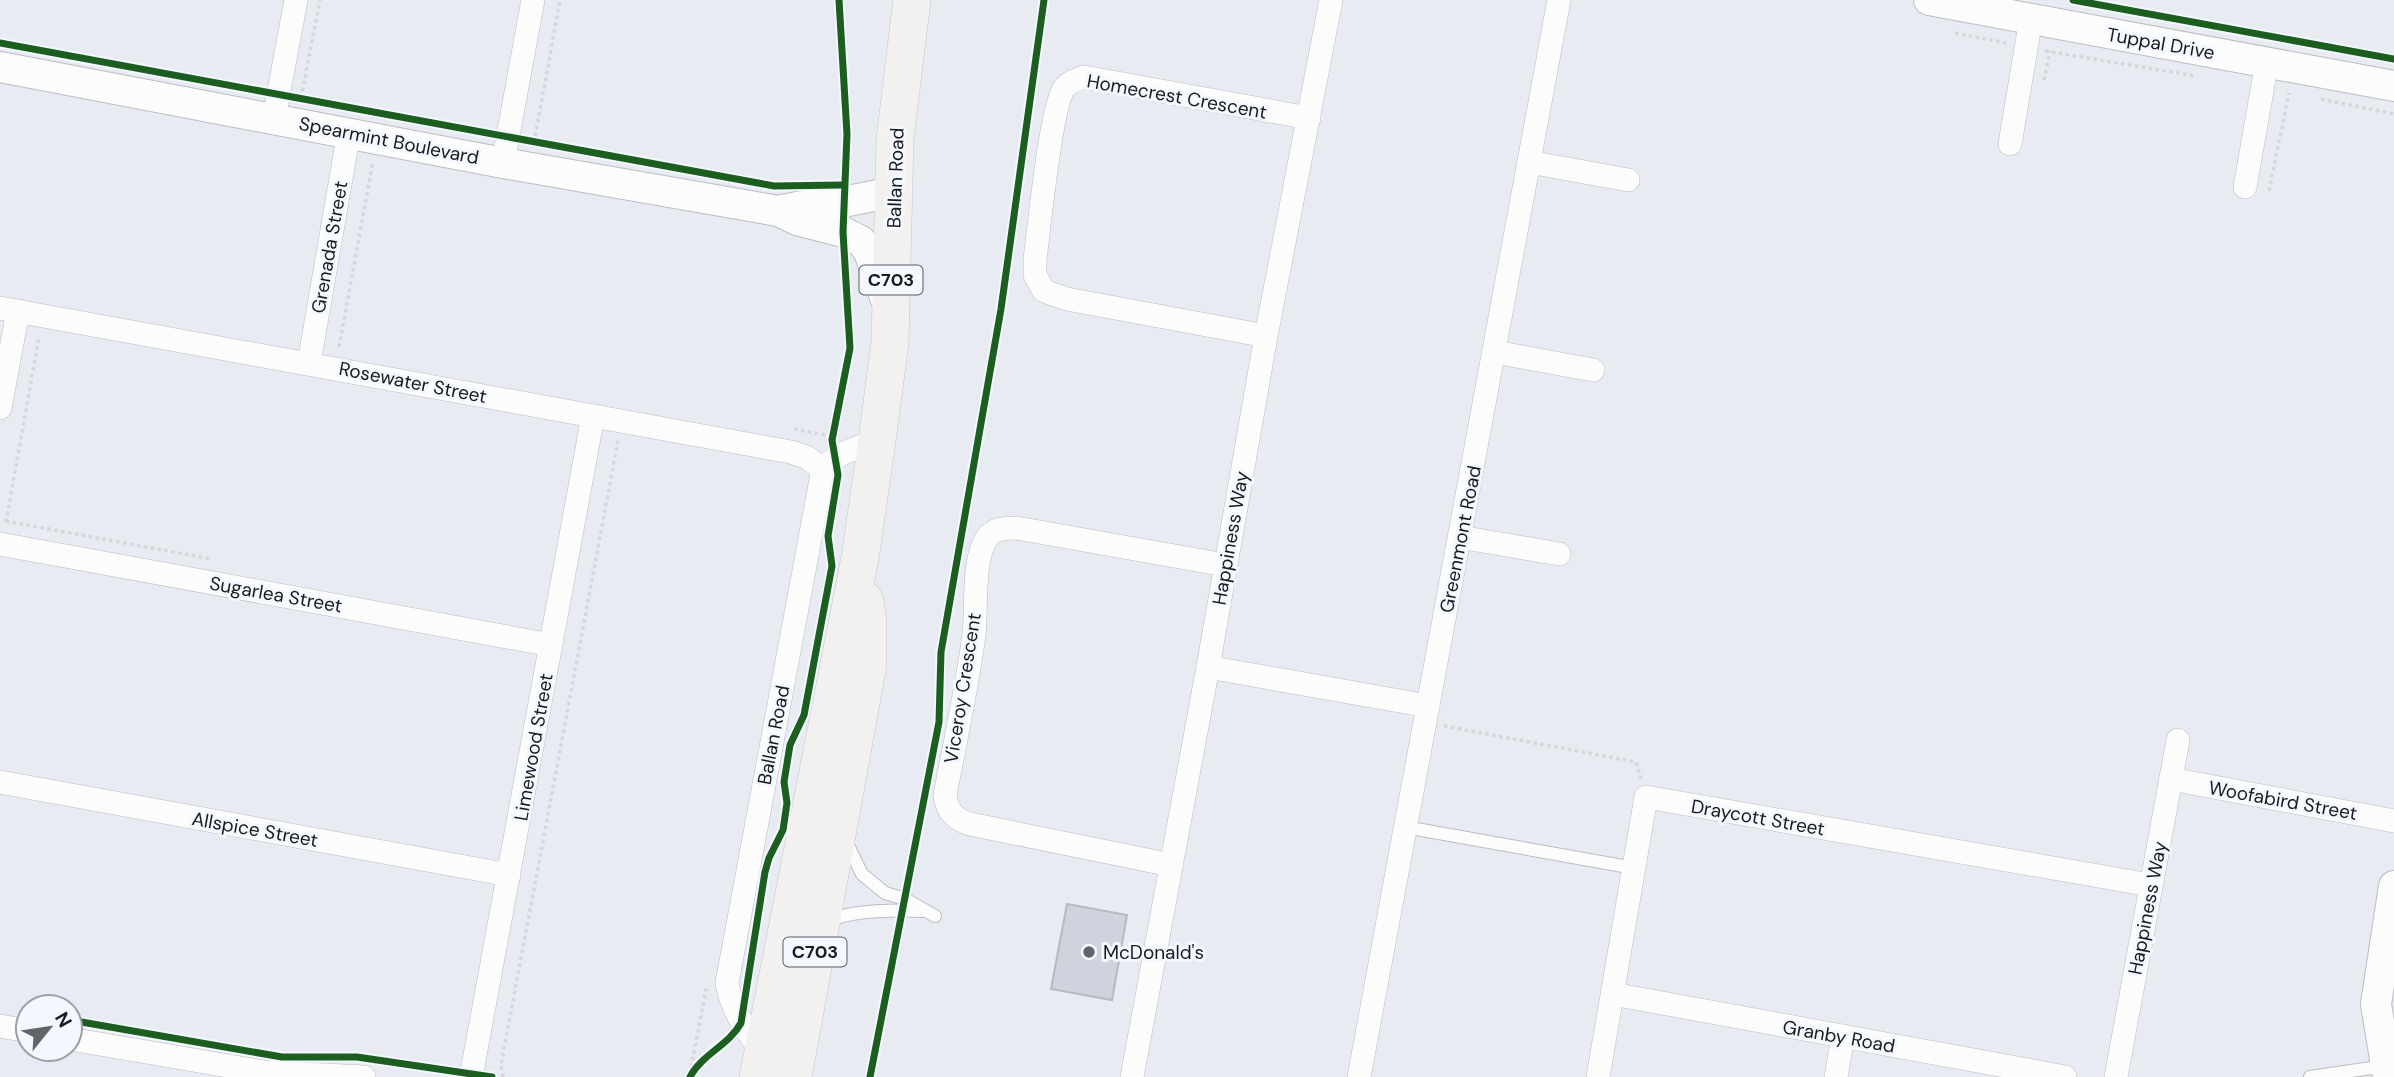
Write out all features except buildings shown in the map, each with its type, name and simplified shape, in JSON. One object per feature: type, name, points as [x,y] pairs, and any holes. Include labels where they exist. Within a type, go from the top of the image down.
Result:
[{"type":"main road","name":"Ballan Road","points":[[761,1066],[860,558],[877,441],[890,342],[895,139],[912,0]]},
{"type":"main road","name":"Ballan Road","points":[[793,1077],[868,664],[868,622],[860,558]]},
{"type":"street","points":[[274,118],[296,0]]},
{"type":"street","points":[[503,163],[533,0]]},
{"type":"street","name":"Happiness Way","points":[[1132,1077],[1266,336],[1331,0]]},
{"type":"street","name":"Greenmont Road","points":[[1359,1077],[1559,0]]},
{"type":"street","name":"Tuppal Drive","points":[[1929,0],[2029,33],[2265,75],[2394,86]]},
{"type":"street","points":[[2010,144],[2029,33]]},
{"type":"street","name":"Spearmint Boulevard","points":[[0,67],[503,163],[778,211],[797,220],[843,232],[861,241],[880,276],[890,317]]},
{"type":"street","points":[[2245,187],[2265,75]]},
{"type":"street","name":"Homecrest Crescent","points":[[1266,336],[1067,299],[1044,291],[1035,275],[1035,259],[1054,118],[1064,88],[1072,81],[1084,78],[1309,118]]},
{"type":"street","name":"Grenada Street","points":[[309,363],[349,132]]},
{"type":"street","points":[[1529,162],[1628,180]]},
{"type":"street","name":"Spearmint Boulevard","points":[[778,211],[893,192]]},
{"type":"street","points":[[0,408],[9,309]]},
{"type":"street","name":"Rosewater Street","points":[[9,309],[791,452],[829,463]]},
{"type":"street","points":[[1494,352],[1593,370]]},
{"type":"street","name":"Limewood Street","points":[[471,1077],[593,416]]},
{"type":"street","points":[[829,463],[877,441]]},
{"type":"street","name":"Ballan Road","points":[[761,1066],[729,997],[727,983],[829,463]]},
{"type":"street","name":"Viceroy Crescent","points":[[1171,864],[970,824],[953,815],[945,795],[974,633],[975,587],[986,539],[994,531],[1004,528],[1017,527],[1225,565]]},
{"type":"street","points":[[1460,537],[1559,554]]},
{"type":"street","name":"Sugarlea Street","points":[[1,544],[551,645]]},
{"type":"street","points":[[1208,667],[1426,714]]},
{"type":"street","name":"Happiness Way","points":[[2116,1077],[2178,740]]},
{"type":"street","name":"Woofabird Street","points":[[2172,779],[2394,821]]},
{"type":"street","name":"Allspice Street","points":[[0,782],[509,875]]},
{"type":"street","points":[[1598,1077],[1646,797]]},
{"type":"street","name":"Draycott Street","points":[[1646,797],[2150,886]]},
{"type":"street","points":[[2387,1071],[2376,1004],[2394,886]]},
{"type":"street","name":"Granby Road","points":[[1613,994],[2065,1077]]},
{"type":"street","points":[[1836,1077],[1843,1037]]},
{"type":"street","points":[[84,1041],[264,1073],[364,1077]]},
{"type":"lane","points":[[820,927],[835,918],[862,913],[930,913],[905,899],[885,893],[862,874],[838,826]]},
{"type":"lane","points":[[1405,827],[1634,868]]},
{"type":"lane","points":[[2310,1077],[2387,1071]]},
{"type":"path","points":[[302,98],[320,0]]},
{"type":"path","points":[[534,143],[560,0]]},
{"type":"path","points":[[1955,33],[2029,33],[2207,78]]},
{"type":"path","points":[[2265,75],[2289,93],[2269,191]]},
{"type":"path","points":[[2315,98],[2394,114]]},
{"type":"path","points":[[339,347],[373,159]]},
{"type":"path","points":[[1,544],[40,335]]},
{"type":"path","points":[[829,463],[835,424]]},
{"type":"path","points":[[503,1077],[501,1065],[618,441]]},
{"type":"path","points":[[1426,714],[1636,762],[1646,797]]},
{"type":"path","points":[[690,1077],[706,1059]]},
{"type":"cycle path","points":[[690,1077],[701,1062],[730,1038],[741,1023],[765,872],[783,830],[787,803],[784,782],[790,745],[804,715],[832,566],[828,536],[838,475],[832,440],[850,348],[843,232],[847,134],[839,0]]},
{"type":"cycle path","points":[[870,1077],[939,722],[941,652],[1001,309],[1044,0]]},
{"type":"cycle path","points":[[2073,0],[2394,59]]},
{"type":"cycle path","points":[[0,43],[774,186],[843,185]]},
{"type":"cycle path","points":[[84,1022],[282,1057],[357,1057],[492,1077]]},
{"type":"place","name":"McDonald's","points":[[1089,952]]}]
